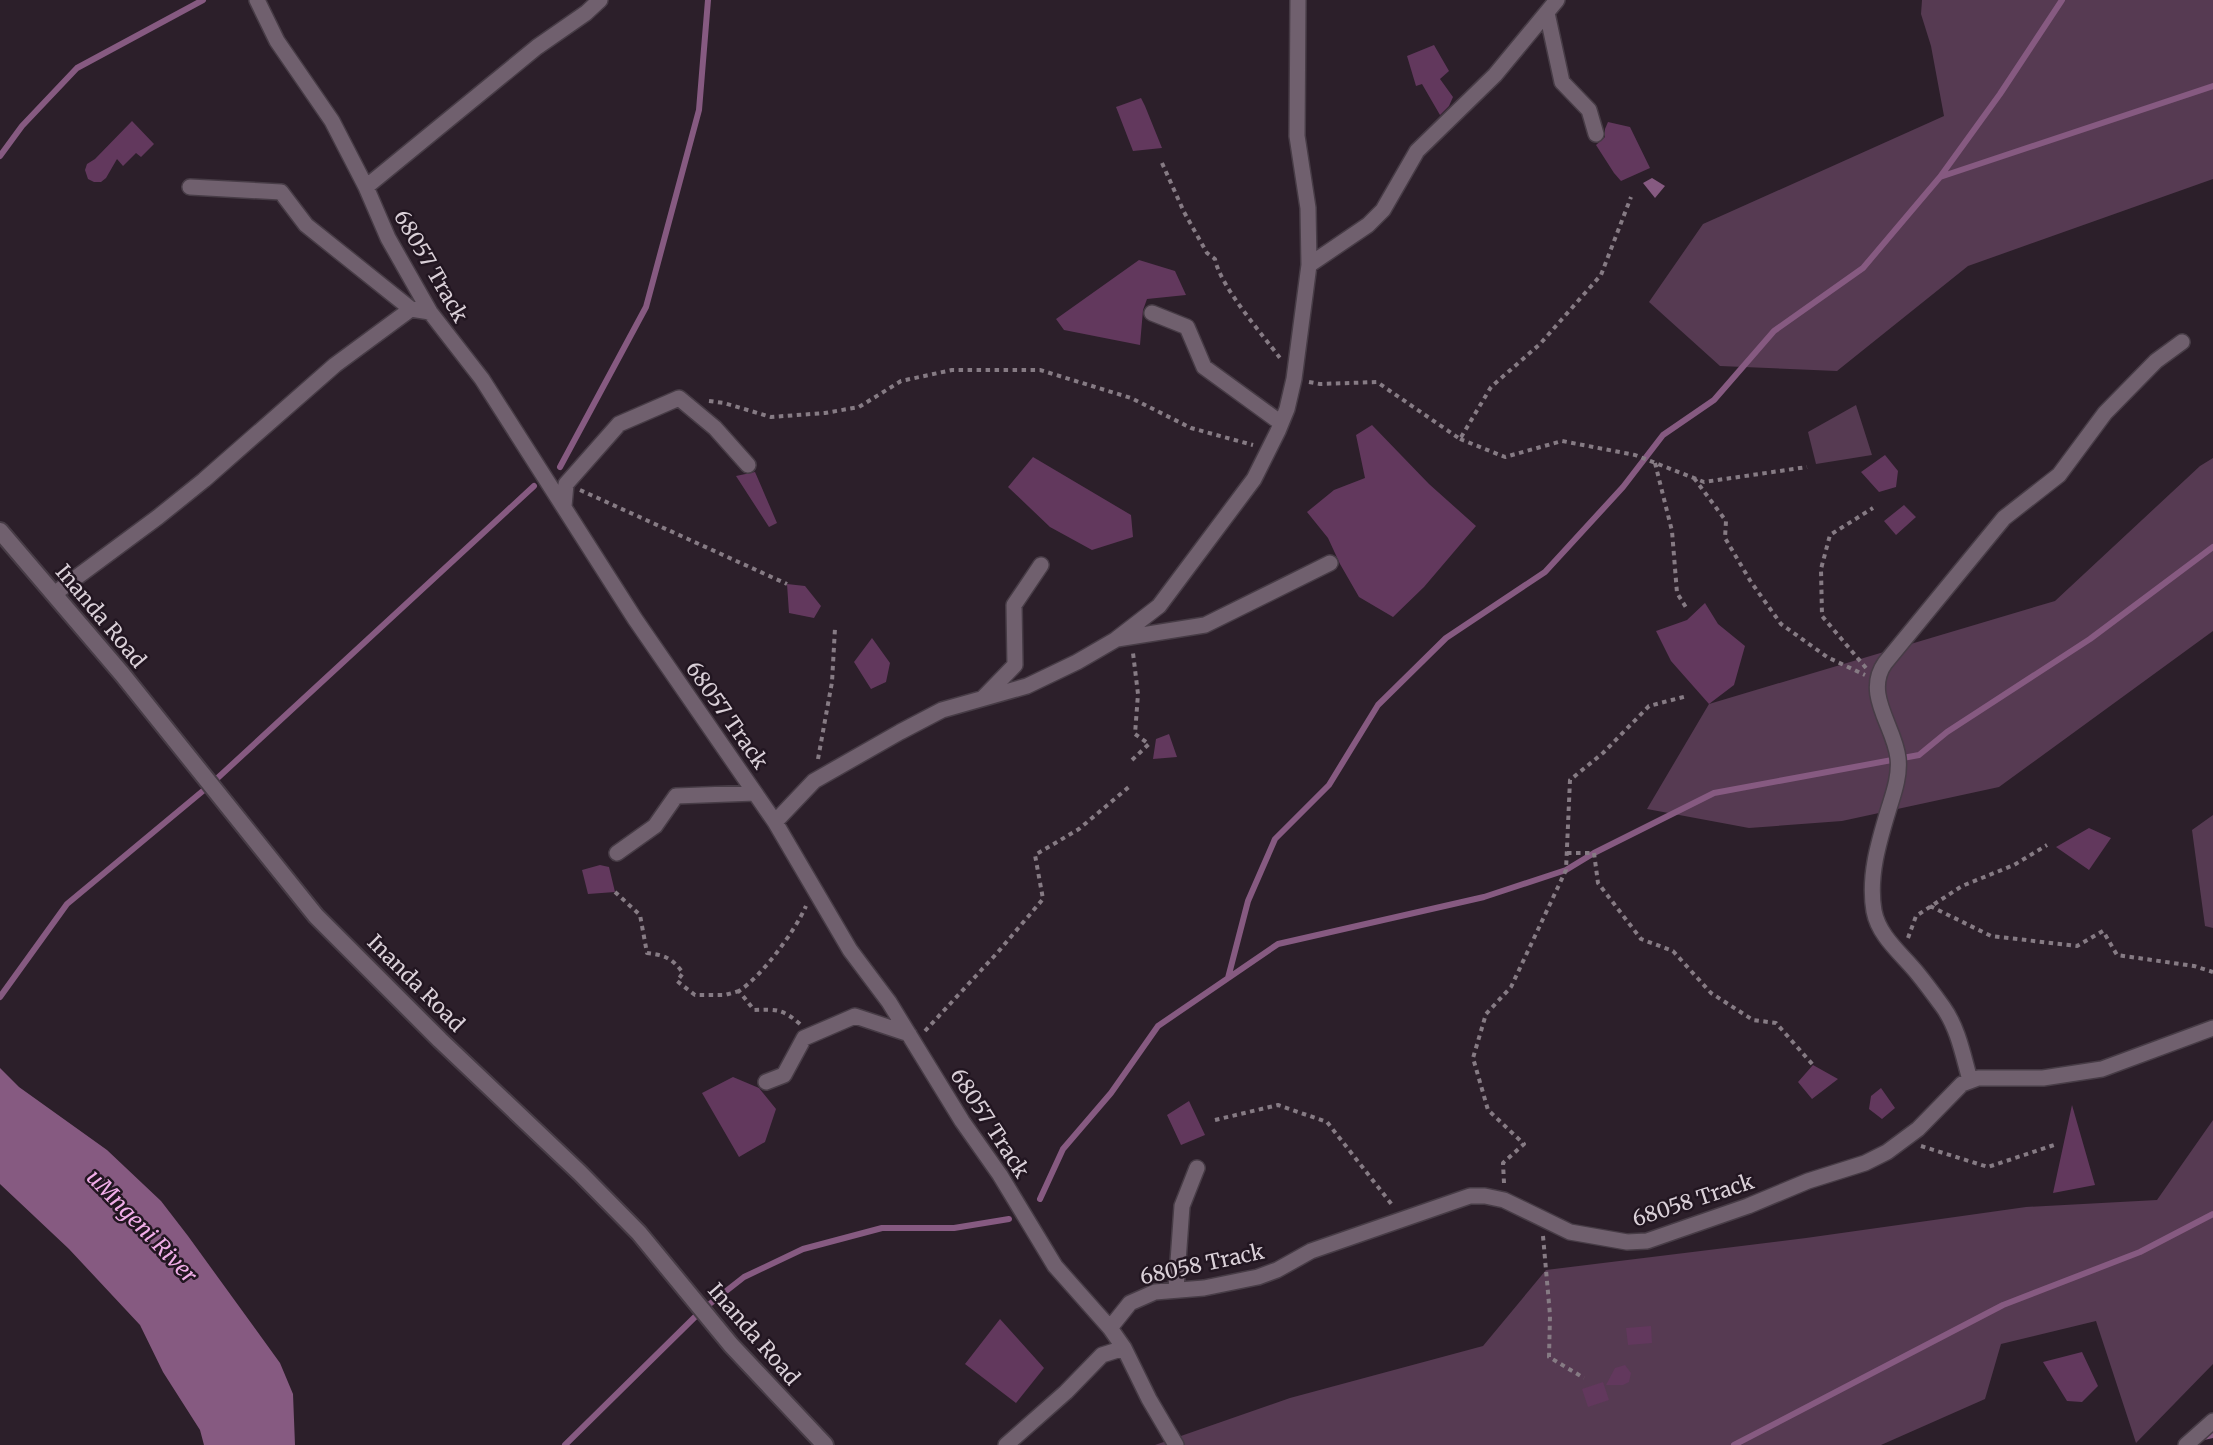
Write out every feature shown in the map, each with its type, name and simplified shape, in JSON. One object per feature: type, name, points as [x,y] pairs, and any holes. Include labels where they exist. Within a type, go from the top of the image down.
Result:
[{"type":"street","name":"68057 Track","points":[[257,0],[277,41],[332,121],[366,187],[388,238],[430,312],[482,379],[635,619],[775,822],[850,950],[889,1002],[962,1121],[1000,1175],[1055,1266],[1125,1348],[1149,1399],[1176,1445]]},
{"type":"street","points":[[366,187],[537,47],[586,13],[600,0]]},
{"type":"street","points":[[775,822],[814,781],[837,766],[942,710],[1028,686],[1077,662],[1114,640],[1159,606],[1254,479],[1281,423],[1294,379],[1309,265],[1308,207],[1296,136],[1298,0]]},
{"type":"street","points":[[1309,265],[1368,225],[1383,210],[1417,151],[1495,75],[1557,0]]},
{"type":"street","points":[[1547,13],[1563,82],[1589,110],[1596,134]]},
{"type":"street","points":[[190,188],[281,192],[306,225],[411,309],[430,312]]},
{"type":"street","points":[[54,594],[204,480],[335,365],[411,309]]},
{"type":"street","points":[[1152,313],[1186,327],[1204,367],[1281,423]]},
{"type":"street","points":[[2182,342],[2156,361],[2105,413],[2059,475],[2004,518],[1885,663],[1876,681],[1881,705],[1896,746],[1899,770],[1876,850],[1872,897],[1875,915],[1881,930],[1944,1009],[1955,1028],[1970,1080],[1993,1077],[2043,1078],[2102,1069],[2213,1028]]},
{"type":"street","points":[[564,506],[566,484],[619,424],[679,398],[715,429],[748,465]]},
{"type":"street","name":"Inanda Road","points":[[0,531],[122,674],[316,916],[639,1233],[731,1345],[825,1445]]},
{"type":"street","points":[[1114,640],[1205,625],[1330,563]]},
{"type":"street","points":[[983,698],[1015,664],[1014,604],[1041,564]]},
{"type":"street","points":[[617,853],[655,826],[676,796],[755,793]]},
{"type":"street","points":[[766,1082],[784,1075],[804,1038],[855,1016],[912,1038]]},
{"type":"street","name":"68058 Track","points":[[1110,1329],[1130,1303],[1155,1292],[1212,1287],[1258,1277],[1277,1270],[1311,1251],[1470,1196],[1504,1200],[1570,1232],[1627,1242],[1647,1241],[1748,1206],[1808,1181],[1865,1163],[1887,1152],[1903,1140],[1942,1106],[1962,1084],[1970,1080]]},
{"type":"street","points":[[1176,1289],[1182,1206],[1197,1168]]},
{"type":"street","points":[[1005,1445],[1066,1392],[1102,1354],[1125,1348]]},
{"type":"street","points":[[2186,1445],[2213,1421]]},
{"type":"path","points":[[1162,163],[1184,212],[1207,253],[1215,259],[1217,268],[1244,311],[1294,379],[1320,384],[1377,382],[1460,439],[1505,457],[1562,441],[1635,455],[1704,482],[1807,467]]},
{"type":"path","points":[[1460,439],[1491,387],[1540,344],[1601,275],[1630,197]]},
{"type":"path","points":[[679,398],[724,403],[771,417],[825,413],[859,406],[902,381],[952,370],[1040,370],[1131,398],[1191,428],[1269,450]]},
{"type":"path","points":[[1655,462],[1672,531],[1677,592],[1687,609]]},
{"type":"path","points":[[1693,477],[1726,521],[1725,538],[1751,582],[1781,624],[1827,657],[1876,681]]},
{"type":"path","points":[[566,484],[787,584]]},
{"type":"path","points":[[1873,508],[1830,535],[1821,569],[1822,616],[1876,681]]},
{"type":"path","points":[[814,781],[832,682],[835,628]]},
{"type":"path","points":[[1131,637],[1138,694],[1135,734],[1149,744],[1132,760]]},
{"type":"path","points":[[1504,1200],[1503,1163],[1524,1144],[1488,1110],[1473,1058],[1486,1014],[1511,987],[1566,870],[1570,780],[1603,753],[1649,706],[1687,696]]},
{"type":"path","points":[[912,1038],[999,952],[1043,899],[1035,855],[1079,829],[1130,786]]},
{"type":"path","points":[[1902,956],[1916,916],[1962,886],[2014,865],[2047,845]]},
{"type":"path","points":[[1567,853],[1594,853],[1598,883],[1641,939],[1673,951],[1711,993],[1753,1020],[1776,1023],[1813,1065]]},
{"type":"path","points":[[615,892],[640,915],[647,953],[674,960],[682,973],[677,981],[695,995],[725,995],[739,991],[753,982],[800,920],[814,889]]},
{"type":"path","points":[[1930,906],[1991,936],[2077,946],[2103,931],[2117,955],[2194,966],[2213,972]]},
{"type":"path","points":[[739,991],[754,1010],[772,1009],[787,1012],[811,1035]]},
{"type":"path","points":[[1215,1120],[1278,1105],[1327,1122],[1403,1218]]},
{"type":"path","points":[[1903,1140],[1988,1167],[2054,1145]]},
{"type":"path","points":[[1541,1217],[1550,1315],[1549,1358],[1584,1378]]},
{"type":"shaded area","points":[[1922,0],[2213,0],[2213,179],[1968,266],[1837,371],[1720,366],[1649,302],[1703,224],[1944,116],[1931,46],[1921,14]]},
{"type":"shaded area","points":[[1856,405],[1872,455],[1816,464],[1808,432]]},
{"type":"shaded area","points":[[2213,458],[2213,631],[1999,787],[1842,821],[1749,828],[1647,809],[1709,704],[2055,601],[2200,466]]},
{"type":"shaded area","points":[[2213,815],[2213,928],[2205,926],[2192,830]]},
{"type":"shaded area","points":[[2213,1120],[2213,1364],[2136,1443],[2096,1321],[2001,1344],[1985,1399],[1881,1445],[1155,1445],[1290,1398],[1483,1346],[1546,1270],[1806,1238],[2026,1207],[2157,1200]]},
{"type":"water","points":[[1652,178],[1665,186],[1655,198],[1643,183]]},
{"type":"water","name":"uMngeni River","points":[[0,1068],[19,1087],[107,1150],[161,1201],[280,1363],[293,1394],[295,1445],[204,1445],[200,1430],[163,1372],[140,1325],[69,1249],[0,1184]]},
{"type":"building","points":[[1434,45],[1449,71],[1440,79],[1453,97],[1449,106],[1440,115],[1422,84],[1416,86],[1407,56]]},
{"type":"building","points":[[1141,98],[1162,148],[1133,151],[1116,107]]},
{"type":"building","points":[[132,121],[154,144],[141,157],[136,153],[123,166],[117,159],[106,178],[101,182],[88,179],[85,170],[87,164],[95,159]]},
{"type":"building","points":[[1608,122],[1630,127],[1650,168],[1621,181],[1596,145],[1605,137]]},
{"type":"building","points":[[1139,260],[1175,271],[1186,295],[1147,299],[1143,310],[1140,345],[1064,330],[1056,319]]},
{"type":"building","points":[[1372,425],[1429,484],[1476,526],[1424,587],[1393,617],[1359,597],[1328,538],[1307,512],[1334,490],[1365,478],[1356,435]]},
{"type":"building","points":[[1885,455],[1898,471],[1896,487],[1879,492],[1861,472]]},
{"type":"building","points":[[1033,457],[1131,515],[1133,537],[1092,550],[1050,527],[1008,487]]},
{"type":"building","points":[[755,472],[777,523],[769,527],[736,476]]},
{"type":"building","points":[[1904,505],[1916,517],[1896,535],[1884,521]]},
{"type":"building","points":[[787,584],[805,586],[821,606],[814,618],[789,613]]},
{"type":"building","points":[[1705,603],[1718,624],[1745,646],[1734,685],[1709,704],[1671,661],[1656,631],[1687,620]]},
{"type":"building","points":[[872,638],[890,663],[886,682],[871,689],[854,662]]},
{"type":"building","points":[[1169,734],[1177,757],[1153,759],[1156,739]]},
{"type":"building","points":[[2089,828],[2111,838],[2089,870],[2056,847]]},
{"type":"building","points":[[600,865],[609,867],[615,892],[588,894],[582,870]]},
{"type":"building","points":[[1813,1065],[1838,1079],[1812,1099],[1798,1082]]},
{"type":"building","points":[[733,1077],[759,1088],[776,1109],[765,1142],[739,1157],[702,1093]]},
{"type":"building","points":[[1881,1088],[1895,1108],[1882,1119],[1869,1109],[1871,1096]]},
{"type":"building","points":[[1189,1101],[1205,1135],[1181,1145],[1167,1115]]},
{"type":"building","points":[[2072,1105],[2095,1185],[2053,1193]]},
{"type":"building","points":[[1000,1319],[1044,1368],[1016,1403],[965,1364]]},
{"type":"building","points":[[1651,1326],[1652,1343],[1628,1345],[1626,1328]]},
{"type":"building","points":[[2082,1352],[2098,1386],[2082,1402],[2067,1401],[2043,1362]]},
{"type":"building","points":[[1625,1365],[1631,1373],[1629,1382],[1623,1385],[1606,1385],[1615,1368]]},
{"type":"building","points":[[1603,1382],[1609,1400],[1588,1407],[1582,1389]]},
{"type":"waterway","points":[[0,156],[22,126],[77,68],[203,0]]},
{"type":"waterway","points":[[560,467],[646,307],[699,110],[708,0]]},
{"type":"waterway","points":[[1940,177],[2000,94],[2062,0]]},
{"type":"waterway","points":[[1228,978],[1248,901],[1275,839],[1329,785],[1378,705],[1446,638],[1545,572],[1623,487],[1663,435],[1714,400],[1774,331],[1863,268],[1940,177],[2213,86]]},
{"type":"waterway","points":[[0,997],[67,904],[210,785],[534,486]]},
{"type":"waterway","points":[[1040,1199],[1063,1149],[1111,1093],[1158,1026],[1278,944],[1484,897],[1566,870],[1594,853],[1714,793],[1919,755],[1947,732],[2090,639],[2213,547]]},
{"type":"waterway","points":[[1734,1445],[2003,1305],[2140,1252],[2213,1214]]},
{"type":"waterway","points":[[565,1445],[702,1310],[744,1277],[803,1249],[882,1228],[954,1228],[1009,1219]]},
{"type":"waterway","points":[[2199,1438],[2213,1435]]}]
